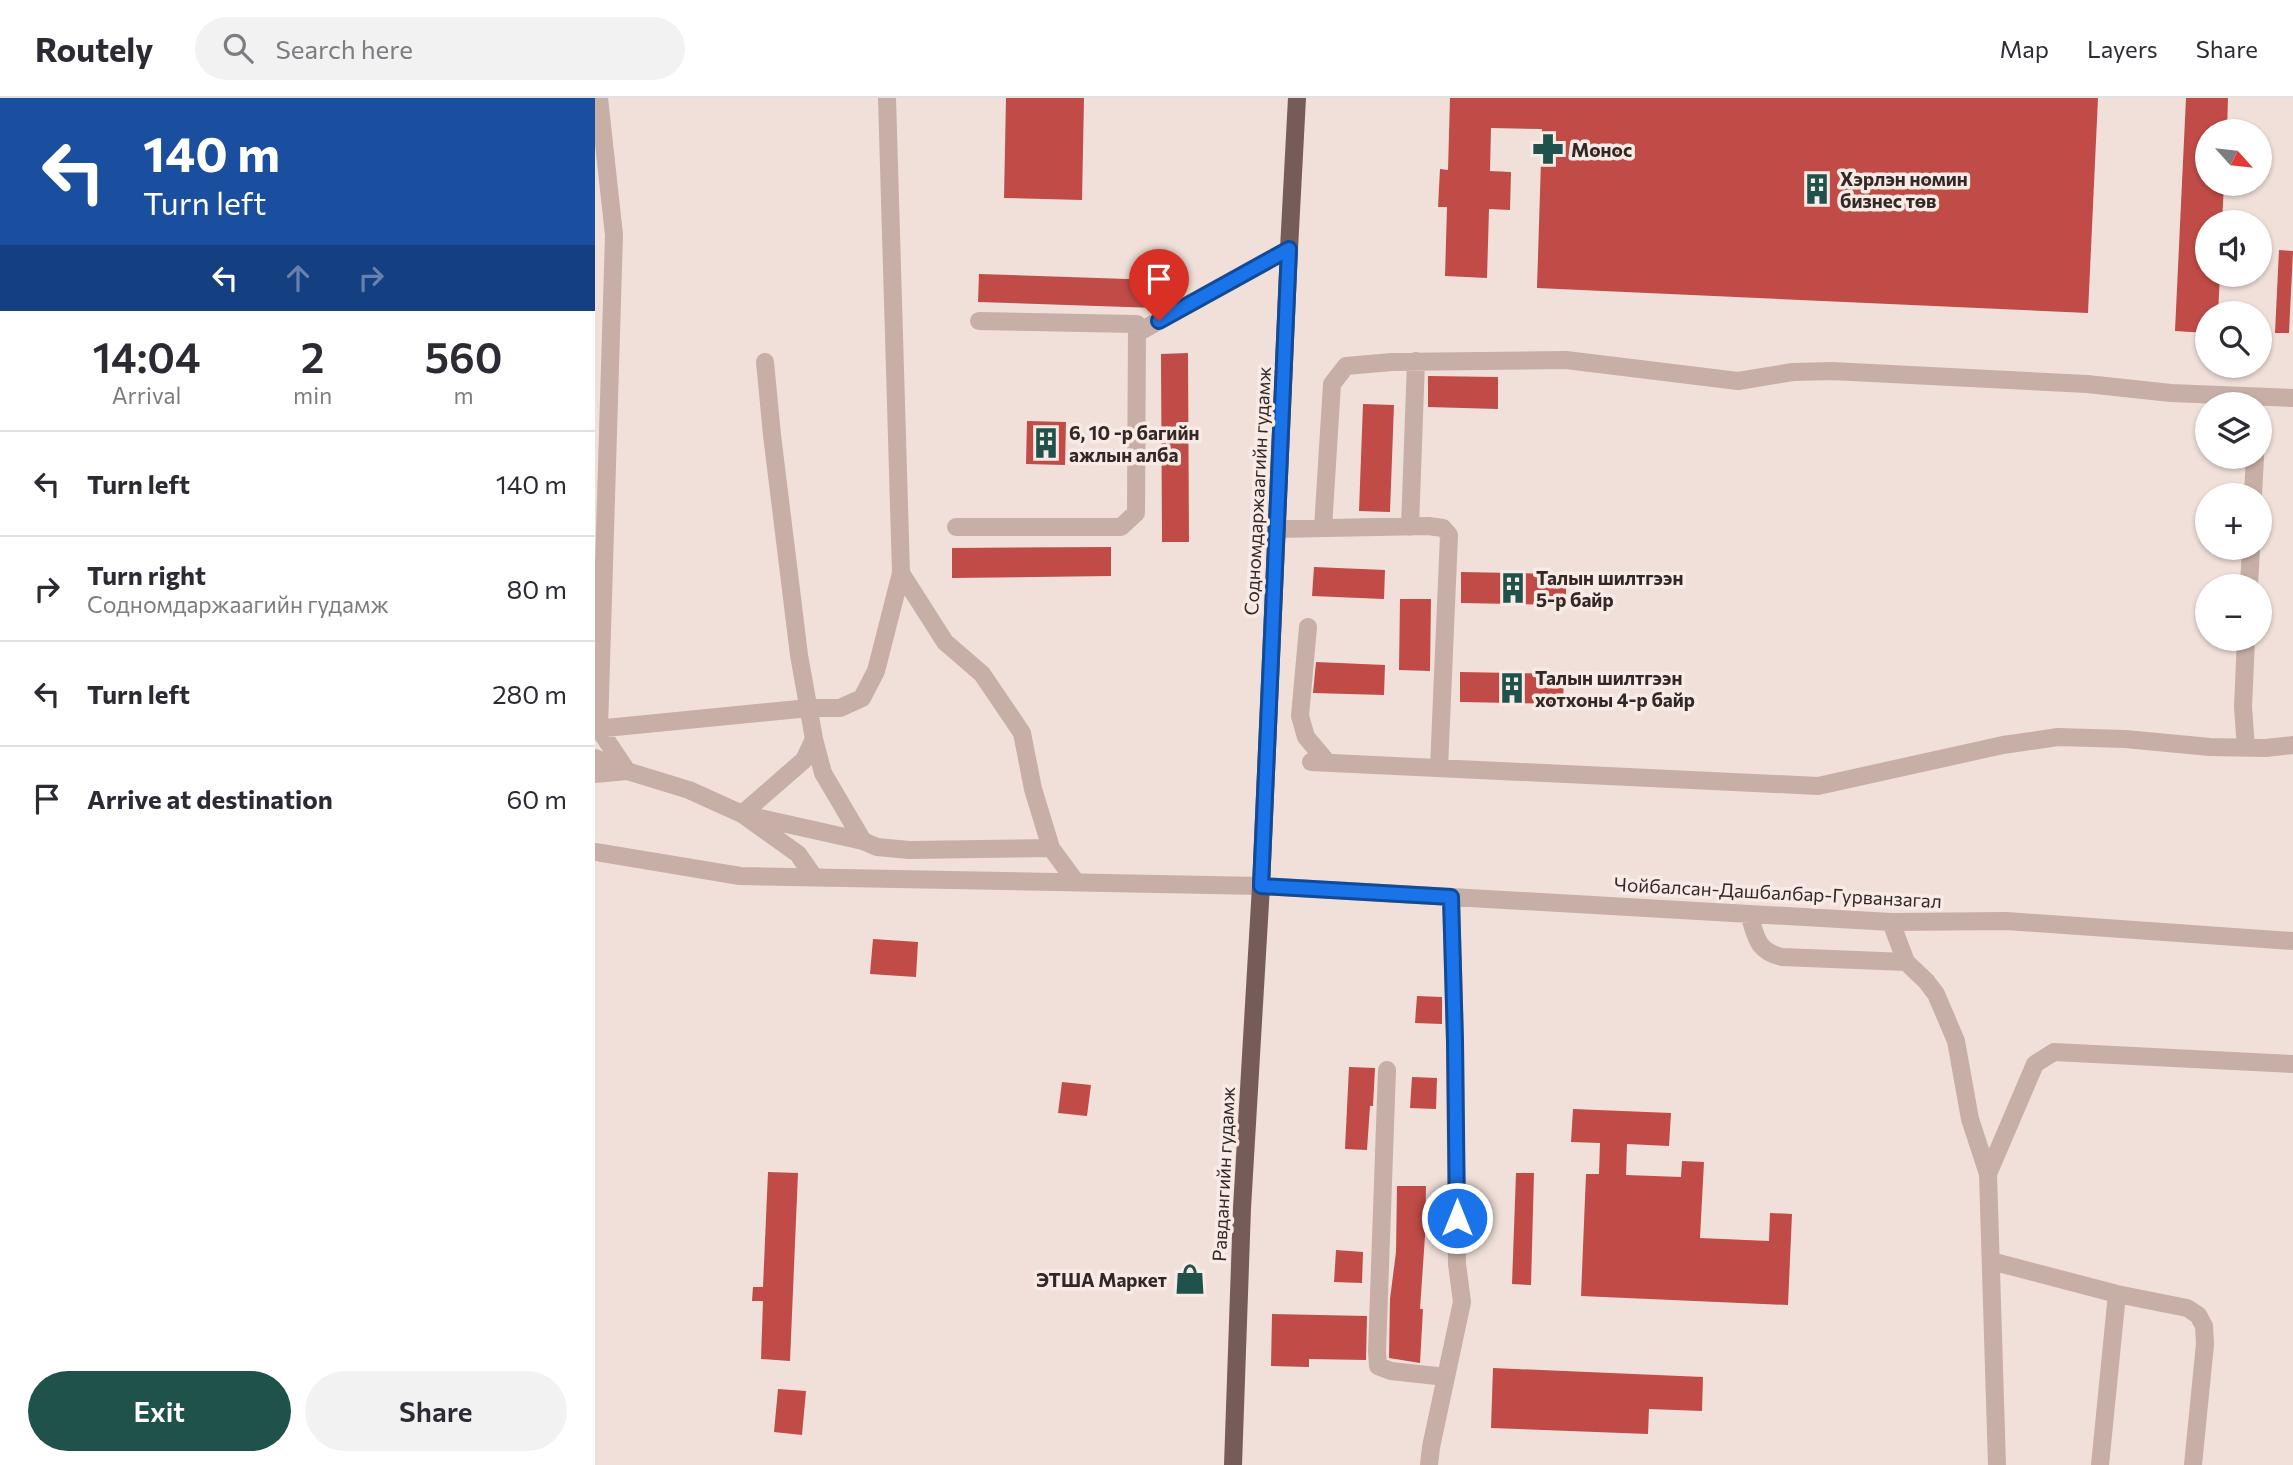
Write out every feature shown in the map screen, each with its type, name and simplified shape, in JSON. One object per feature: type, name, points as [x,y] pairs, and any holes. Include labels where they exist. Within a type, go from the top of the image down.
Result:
[{"type":"main road","name":"Содномдаржаагийн гудамж","points":[[1261,886],[1297,98]]},
{"type":"main road","name":"Равдангийн гудамж","points":[[1233,1465],[1242,1208],[1261,886]]},
{"type":"street","points":[[599,98],[614,235],[597,729],[627,771]]},
{"type":"street","points":[[597,729],[809,708],[840,708],[862,698],[876,671],[901,573],[887,98]]},
{"type":"street","points":[[1137,333],[1289,249]]},
{"type":"street","points":[[956,527],[1121,527],[1136,513],[1137,324],[979,321]]},
{"type":"street","points":[[1323,528],[1332,384],[1346,366],[1566,360],[1738,381],[1794,372],[1832,371],[2087,384],[2195,395]]},
{"type":"street","points":[[765,362],[799,655],[814,739],[823,773],[863,841]]},
{"type":"street","points":[[1410,527],[1416,362]]},
{"type":"street","points":[[2272,399],[2293,398]]},
{"type":"street","points":[[1276,529],[1443,528],[1449,535],[1439,768]]},
{"type":"street","points":[[901,573],[945,642],[982,674],[1022,733],[1033,789],[1051,848],[1076,882]]},
{"type":"street","points":[[1308,627],[1300,716],[1306,737],[1319,762],[1818,786],[2003,745],[2058,737],[2246,748],[2293,745]]},
{"type":"street","points":[[2245,651],[2243,707],[2246,748]]},
{"type":"street","points":[[742,814],[804,760],[814,739]]},
{"type":"street","points":[[595,758],[689,790],[742,814],[798,854],[814,877]]},
{"type":"street","points":[[595,774],[627,771]]},
{"type":"street","points":[[742,814],[863,841],[877,847],[909,850],[1051,848]]},
{"type":"street","name":"Чойбалсан-Дашбалбар-Гурванзагал","points":[[595,852],[740,876],[1261,886],[1891,922],[2006,921],[2293,941]]},
{"type":"street","points":[[1429,1465],[1462,1302],[1457,1264],[1451,897]]},
{"type":"street","points":[[1749,914],[1759,946],[1769,954],[1782,957],[1906,962]]},
{"type":"street","points":[[1891,922],[1906,962],[1936,994],[1956,1041],[1971,1119],[1988,1174],[1997,1465]]},
{"type":"street","points":[[1988,1174],[2035,1064],[2054,1052],[2293,1064]]},
{"type":"street","points":[[1387,1070],[1378,1366],[1391,1371],[1446,1377]]},
{"type":"street","points":[[1991,1261],[2117,1294],[2187,1308],[2198,1315],[2204,1326],[2205,1344],[2193,1465]]},
{"type":"street","points":[[2100,1465],[2117,1294]]},
{"type":"building","points":[[1006,98],[1084,98],[1082,200],[1004,198]]},
{"type":"building","name":"Хэрлэн номин бизнес төв","points":[[1450,98],[2098,98],[2088,313],[1537,288],[1542,129],[1491,128],[1490,171],[1511,172],[1510,210],[1489,209],[1487,278],[1445,276],[1447,207],[1438,207],[1440,169],[1448,170]]},
{"type":"building","points":[[2186,98],[2228,98],[2227,119],[2195,119],[2195,196],[2223,196],[2223,210],[2195,210],[2195,287],[2219,287],[2219,301],[2195,301],[2195,332],[2175,331]]},
{"type":"building","points":[[2279,250],[2293,251],[2289,333],[2275,333]]},
{"type":"building","points":[[979,274],[1157,280],[1156,308],[978,302]]},
{"type":"building","points":[[1188,353],[1189,542],[1162,542],[1161,354]]},
{"type":"building","points":[[1428,376],[1498,377],[1498,409],[1428,407]]},
{"type":"building","points":[[1363,404],[1394,405],[1390,512],[1359,511]]},
{"type":"building","name":"6, 10 -р багийн ажлын алба","points":[[1027,421],[1066,422],[1065,465],[1026,464]]},
{"type":"building","points":[[1111,547],[1111,576],[952,578],[952,548]]},
{"type":"building","points":[[1314,567],[1385,570],[1384,599],[1312,596]]},
{"type":"building","name":"Талын шилтгээн 5-р байр","points":[[1461,572],[1566,574],[1566,605],[1461,603]]},
{"type":"building","points":[[1400,599],[1431,599],[1430,671],[1399,670]]},
{"type":"building","points":[[1316,662],[1385,665],[1384,695],[1313,693]]},
{"type":"building","name":"Талын шилтгээн хотхоны 4-р байр","points":[[1460,672],[1564,674],[1563,704],[1460,702]]},
{"type":"building","points":[[873,939],[918,942],[916,977],[870,974]]},
{"type":"building","points":[[1417,996],[1442,997],[1442,1024],[1415,1023]]},
{"type":"building","points":[[1349,1067],[1375,1068],[1367,1150],[1345,1149]]},
{"type":"building","points":[[1412,1077],[1437,1078],[1436,1109],[1410,1108]]},
{"type":"building","points":[[1062,1082],[1091,1085],[1087,1116],[1058,1113]]},
{"type":"building","points":[[1573,1109],[1671,1113],[1669,1146],[1627,1144],[1626,1175],[1681,1177],[1682,1161],[1704,1162],[1700,1238],[1769,1241],[1770,1213],[1792,1214],[1788,1305],[1581,1296],[1586,1174],[1599,1174],[1600,1143],[1571,1142]]},
{"type":"building","points":[[768,1172],[798,1173],[790,1361],[761,1359],[763,1301],[752,1301],[753,1287],[763,1287]]},
{"type":"building","points":[[1516,1173],[1534,1173],[1531,1285],[1512,1284]]},
{"type":"building","points":[[1397,1186],[1426,1186],[1420,1363],[1389,1358]]},
{"type":"building","points":[[1336,1250],[1363,1252],[1362,1283],[1334,1282]]},
{"type":"building","points":[[1272,1314],[1367,1316],[1366,1360],[1309,1359],[1309,1367],[1271,1366]]},
{"type":"building","points":[[1493,1368],[1703,1377],[1702,1411],[1649,1409],[1648,1434],[1491,1428]]},
{"type":"building","points":[[778,1389],[806,1391],[802,1435],[774,1432]]},
{"type":"place","name":"Монос","points":[[1548,149]]},
{"type":"place","name":"Хэрлэн номин бизнес төв","points":[[1817,189]]},
{"type":"place","name":"6, 10 -р багийн ажлын алба","points":[[1046,443]]},
{"type":"place","name":"Талын шилтгээн 5-р байр","points":[[1513,588]]},
{"type":"place","name":"Талын шилтгээн хотхоны 4-р байр","points":[[1512,688]]},
{"type":"place","name":"ЭТША Маркет","points":[[1190,1279]]},
{"type":"route","points":[[1159,321],[1289,249],[1261,886],[1451,897],[1457,1218]]}]
